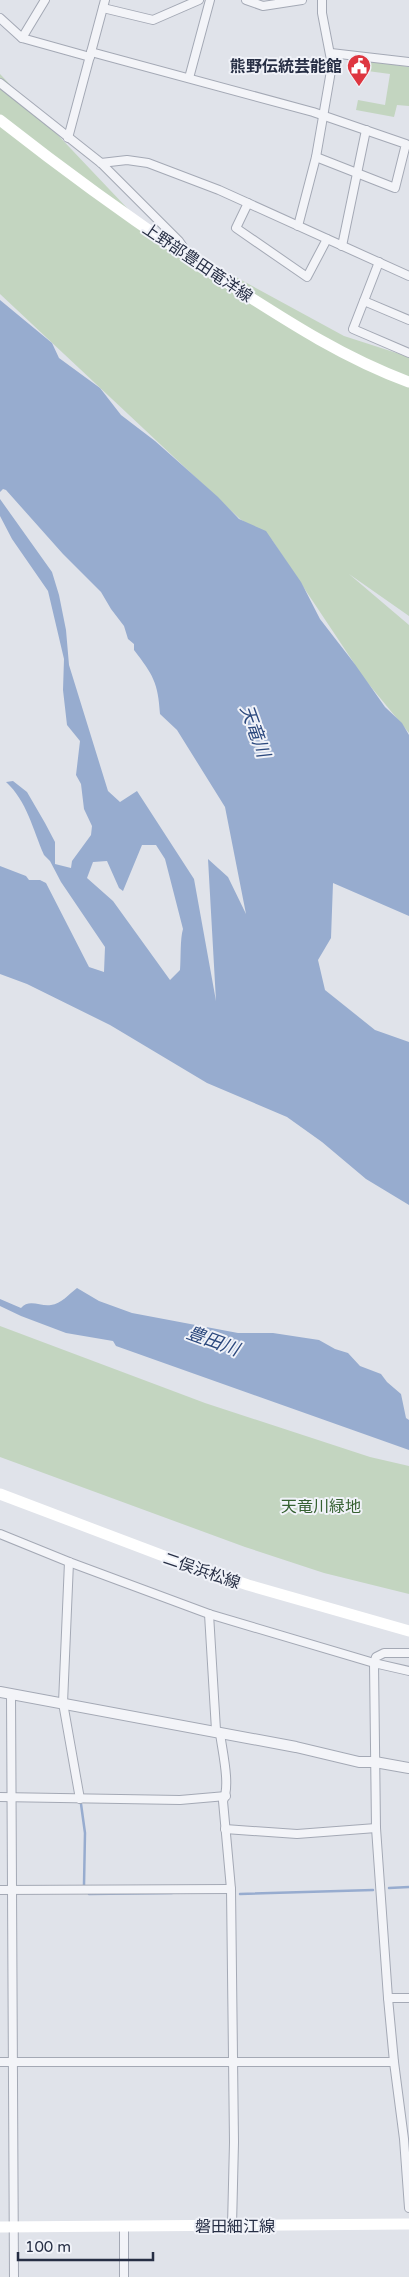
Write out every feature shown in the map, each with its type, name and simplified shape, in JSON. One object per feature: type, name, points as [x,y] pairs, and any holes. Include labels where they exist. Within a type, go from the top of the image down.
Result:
[{"type":"main road","name":"上野部豊田竜洋線","points":[[0,120],[94,191],[192,260],[329,346],[409,382]]},
{"type":"main road","name":"二俣浜松線","points":[[0,1494],[161,1555],[248,1585],[409,1631]]},
{"type":"main road","name":"磐田細江線","points":[[0,2227],[409,2224]]},
{"type":"street","points":[[22,38],[45,0]]},
{"type":"street","points":[[68,138],[104,4],[153,20],[199,0]]},
{"type":"street","points":[[189,78],[210,0]]},
{"type":"street","points":[[246,0],[263,6],[302,0]]},
{"type":"street","points":[[298,226],[316,157],[332,65],[322,13],[322,0]]},
{"type":"street","points":[[0,18],[22,38],[189,78],[324,116],[406,144],[395,188],[316,157]]},
{"type":"street","points":[[331,53],[409,62]]},
{"type":"street","points":[[0,83],[101,164],[179,241],[192,260]]},
{"type":"street","points":[[342,246],[366,130]]},
{"type":"street","points":[[101,164],[128,160],[148,164],[248,203],[409,276]]},
{"type":"street","points":[[248,203],[236,228],[307,277],[327,239]]},
{"type":"street","points":[[379,262],[353,329],[409,353]]},
{"type":"street","points":[[364,301],[409,320]]},
{"type":"street","points":[[0,1534],[209,1614],[374,1663],[409,1671]]},
{"type":"street","points":[[69,1562],[68,1628],[63,1703],[80,1799]]},
{"type":"street","points":[[209,1614],[216,1730],[220,1733],[226,1796],[223,1801],[231,1889],[232,2226]]},
{"type":"street","points":[[409,1653],[384,1653],[376,1657],[374,1663],[376,1828],[388,1998],[404,2139],[409,2208]]},
{"type":"street","points":[[0,1692],[296,1747],[359,1762],[375,1762],[409,1768]]},
{"type":"street","points":[[11,1694],[14,2277]]},
{"type":"street","points":[[0,1797],[180,1800],[226,1796]]},
{"type":"street","points":[[225,1829],[297,1834],[376,1828]]},
{"type":"street","points":[[0,1890],[231,1889]]},
{"type":"street","points":[[388,1998],[409,1998]]},
{"type":"street","points":[[0,2062],[394,2062]]},
{"type":"street","points":[[124,2226],[124,2277]]},
{"type":"green space","points":[[363,60],[409,67],[409,106],[397,105],[394,117],[356,110],[358,100],[385,105],[390,74],[360,70]]},
{"type":"green space","points":[[0,74],[146,228],[344,336],[409,357],[409,616],[349,574],[409,625],[409,733],[357,670],[272,540],[240,519],[0,294]]},
{"type":"green space","name":"天竜川緑地","points":[[0,1326],[205,1403],[370,1457],[409,1466],[409,1594],[324,1573],[245,1547],[0,1457]]},
{"type":"water","name":"天竜川","points":[[0,300],[52,343],[59,358],[100,388],[121,415],[155,441],[218,497],[239,519],[266,531],[301,582],[320,619],[385,707],[402,723],[409,735],[409,916],[333,883],[331,938],[318,960],[325,990],[375,1030],[409,1042],[409,1205],[366,1179],[322,1142],[287,1117],[207,1083],[110,1025],[27,984],[0,974],[0,866],[26,876],[29,880],[40,880],[46,883],[89,967],[104,972],[105,947],[61,882],[50,861],[44,855],[29,816],[19,798],[6,782],[13,781],[27,792],[55,842],[55,864],[71,868],[72,861],[91,835],[92,826],[84,809],[81,784],[76,775],[80,741],[67,725],[63,690],[64,659],[48,591],[12,539],[0,516],[0,499],[52,572],[66,630],[69,665],[108,791],[120,802],[137,791],[194,879],[216,1001],[208,859],[228,877],[246,914],[225,807],[177,730],[160,714],[156,686],[146,666],[134,650],[134,644],[128,639],[124,626],[101,592],[63,554],[6,490],[3,489],[0,492]],"holes":[[[142,845],[156,845],[165,859],[183,929],[180,970],[170,980],[113,901],[87,878],[93,862],[107,861],[119,888],[123,891]]]},
{"type":"water","name":"豊田川","points":[[77,1288],[99,1301],[132,1313],[238,1333],[273,1333],[319,1340],[335,1349],[348,1353],[360,1366],[381,1374],[401,1394],[406,1418],[409,1420],[409,1450],[116,1346],[113,1341],[66,1333],[0,1306],[0,1299],[21,1308],[28,1304],[55,1304],[62,1301]]},
{"type":"waterway","points":[[81,1804],[85,1833],[84,1885]]},
{"type":"waterway","points":[[389,1888],[409,1887]]},
{"type":"waterway","points":[[240,1894],[373,1890]]},
{"type":"waterway","points":[[89,1894],[172,1893]]},
{"type":"place","name":"熊野伝統芸能館","points":[[359,87]]}]
